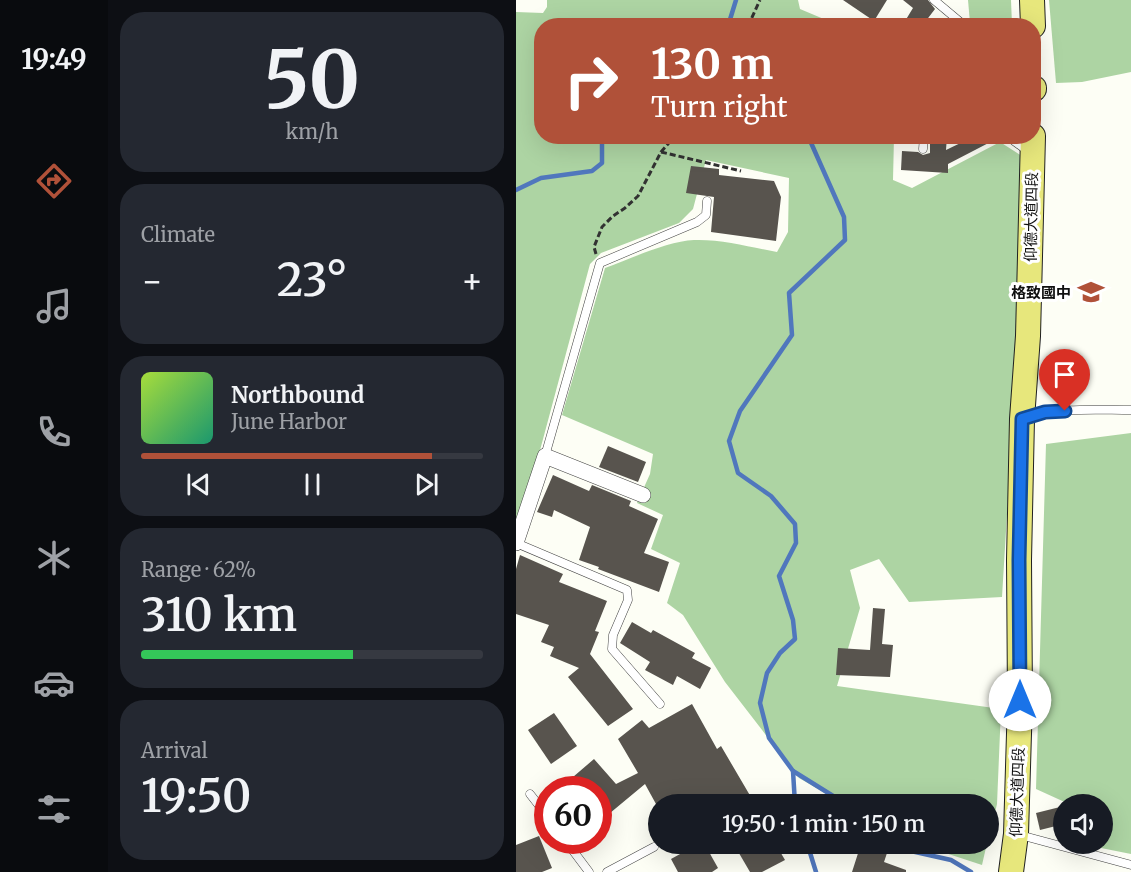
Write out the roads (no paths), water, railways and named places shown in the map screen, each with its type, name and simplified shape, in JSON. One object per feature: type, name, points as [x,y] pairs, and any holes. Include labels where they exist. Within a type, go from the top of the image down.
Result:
[{"type":"main road","points":[[1032,0],[1033,18]]},
{"type":"main road","name":"仰德大道四段","points":[[1011,872],[1016,834],[1020,700],[1019,560],[1022,419],[1028,336],[1033,146]]},
{"type":"street","points":[[516,543],[545,456],[643,495]]},
{"type":"lane","points":[[934,0],[955,18]]},
{"type":"lane","points":[[545,456],[600,263],[697,222],[706,215],[707,201]]},
{"type":"lane","points":[[1022,419],[1045,412],[1131,410]]},
{"type":"lane","points":[[516,543],[627,590],[628,600],[613,636],[612,649],[660,704]]},
{"type":"lane","points":[[530,794],[534,799]]},
{"type":"lane","points":[[1016,834],[1131,865]]},
{"type":"lane","points":[[607,872],[648,850]]},
{"type":"lane","points":[[576,854],[589,872]]},
{"type":"waterway","points":[[730,18],[736,0]]},
{"type":"waterway","points":[[516,190],[541,178],[592,171],[602,163],[602,144]]},
{"type":"waterway","points":[[794,794],[793,771],[769,738],[760,703],[767,673],[780,653],[795,639],[793,620],[779,576],[796,543],[795,524],[771,496],[738,473],[729,441],[740,411],[792,335],[789,293],[845,240],[844,217],[812,144]]},
{"type":"waterway","points":[[793,771],[830,794]]},
{"type":"waterway","points":[[810,854],[816,872]]},
{"type":"waterway","points":[[924,854],[951,860],[971,872]]},
{"type":"place","name":"格致國中","points":[[1091,292]]}]
